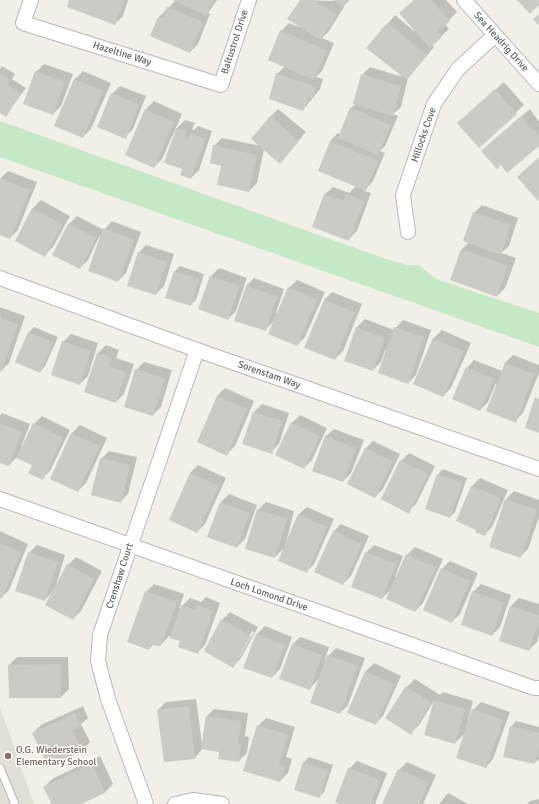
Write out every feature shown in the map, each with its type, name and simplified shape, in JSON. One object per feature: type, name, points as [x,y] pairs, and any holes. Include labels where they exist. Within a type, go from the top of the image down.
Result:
[{"type":"street","name":"Hazeltine Way","points":[[31,0],[24,22],[221,85]]},
{"type":"street","name":"Baltustrol Drive","points":[[221,85],[249,0]]},
{"type":"street","name":"Sea Headrig Drive","points":[[464,0],[494,36],[539,84]]},
{"type":"street","name":"Hillocks Cove","points":[[408,232],[403,195],[434,104],[458,69],[494,36]]},
{"type":"street","name":"Sorenstam Way","points":[[0,278],[197,350],[539,469]]},
{"type":"street","name":"Crenshaw Court","points":[[146,804],[108,698],[98,660],[100,635],[197,350]]},
{"type":"street","name":"Loch Lomond Drive","points":[[0,499],[534,688],[539,688]]},
{"type":"street","points":[[174,804],[193,800],[222,804]]},
{"type":"lane","points":[[0,768],[15,804]]},
{"type":"shaded area","name":"O.G. Wiederstein Elementary School","points":[[0,707],[34,804],[0,804]]},
{"type":"green space","points":[[0,121],[386,259],[407,265],[419,265],[436,279],[539,313],[539,347],[0,157]]},
{"type":"building","points":[[69,0],[124,0],[115,25],[67,7]]},
{"type":"building","points":[[173,0],[214,0],[206,16]]},
{"type":"building","points":[[300,0],[313,0],[337,15],[321,40],[287,19]]},
{"type":"building","points":[[334,0],[350,0],[342,8]]},
{"type":"building","points":[[414,0],[431,0],[450,21],[437,32],[442,37],[430,48],[399,13]]},
{"type":"building","points":[[517,0],[539,0],[539,5],[530,14]]},
{"type":"building","points":[[167,7],[203,22],[190,53],[150,36],[158,17],[163,18]]},
{"type":"building","points":[[539,14],[539,26],[533,19]]},
{"type":"building","points":[[387,23],[427,55],[407,80],[366,48]]},
{"type":"building","points":[[280,30],[327,51],[314,80],[268,60]]},
{"type":"building","points":[[35,71],[65,82],[53,115],[23,104]]},
{"type":"building","points":[[0,73],[10,80],[7,84],[21,93],[6,117],[0,113]]},
{"type":"building","points":[[276,73],[316,87],[312,98],[309,97],[303,111],[269,99]]},
{"type":"building","points":[[361,74],[401,86],[393,116],[353,104]]},
{"type":"building","points":[[74,79],[103,91],[83,138],[54,126]]},
{"type":"building","points":[[495,89],[517,114],[479,148],[457,123]]},
{"type":"building","points":[[111,93],[139,104],[126,139],[97,127]]},
{"type":"building","points":[[350,107],[391,125],[378,155],[338,138]]},
{"type":"building","points":[[145,109],[174,122],[154,168],[125,155]]},
{"type":"building","points":[[270,116],[299,141],[280,164],[251,139]]},
{"type":"building","points":[[521,116],[539,136],[539,146],[507,173],[501,165],[497,169],[481,151]]},
{"type":"building","points":[[176,128],[187,131],[185,137],[188,138],[190,133],[205,139],[191,179],[180,175],[182,169],[164,163]]},
{"type":"building","points":[[330,141],[378,161],[366,191],[318,171]]},
{"type":"building","points":[[213,145],[257,155],[249,192],[217,185],[221,166],[210,163]]},
{"type":"building","points":[[539,157],[539,200],[538,201],[517,177]]},
{"type":"building","points":[[0,178],[30,190],[10,239],[0,235]]},
{"type":"building","points":[[324,194],[343,201],[346,194],[364,201],[349,241],[312,227]]},
{"type":"building","points":[[32,208],[62,224],[45,257],[15,241]]},
{"type":"building","points":[[473,212],[511,225],[501,255],[463,241]]},
{"type":"building","points":[[68,224],[96,238],[80,269],[52,255]]},
{"type":"building","points":[[103,228],[134,240],[118,282],[88,271]]},
{"type":"building","points":[[461,249],[508,266],[497,297],[450,280]]},
{"type":"building","points":[[138,252],[167,262],[156,295],[127,286]]},
{"type":"building","points":[[174,271],[199,279],[191,306],[165,298]]},
{"type":"building","points":[[210,276],[240,286],[228,320],[198,309]]},
{"type":"building","points":[[246,286],[277,296],[266,331],[234,321]]},
{"type":"building","points":[[288,287],[317,300],[297,346],[268,334]]},
{"type":"building","points":[[324,300],[355,312],[335,360],[304,348]]},
{"type":"building","points":[[0,318],[18,324],[1,372],[0,371]]},
{"type":"building","points":[[356,327],[385,338],[373,371],[344,361]]},
{"type":"building","points":[[394,327],[424,337],[408,384],[378,373]]},
{"type":"building","points":[[28,332],[53,342],[40,373],[15,362]]},
{"type":"building","points":[[433,338],[464,351],[443,397],[413,384]]},
{"type":"building","points":[[62,341],[91,351],[80,385],[51,375]]},
{"type":"building","points":[[97,353],[112,358],[109,366],[126,372],[116,403],[84,392]]},
{"type":"building","points":[[505,363],[534,374],[516,423],[486,411]]},
{"type":"building","points":[[466,367],[494,379],[480,411],[452,399]]},
{"type":"building","points":[[135,369],[165,378],[153,416],[124,407]]},
{"type":"building","points":[[217,396],[247,409],[227,456],[197,442]]},
{"type":"building","points":[[535,397],[539,399],[539,433],[525,428]]},
{"type":"building","points":[[253,412],[282,421],[272,454],[242,444]]},
{"type":"building","points":[[291,422],[320,436],[304,469],[275,455]]},
{"type":"building","points":[[0,423],[22,432],[9,466],[0,463]]},
{"type":"building","points":[[33,423],[63,438],[43,480],[28,473],[32,465],[16,458]]},
{"type":"building","points":[[71,433],[100,446],[78,492],[50,479]]},
{"type":"building","points":[[325,436],[356,448],[343,482],[312,471]]},
{"type":"building","points":[[365,448],[393,462],[375,498],[347,484]]},
{"type":"building","points":[[100,458],[130,465],[121,503],[91,495]]},
{"type":"building","points":[[400,460],[428,474],[409,514],[381,499]]},
{"type":"building","points":[[190,473],[219,486],[197,533],[169,520]]},
{"type":"building","points":[[437,474],[462,483],[450,518],[425,509]]},
{"type":"building","points":[[471,486],[501,498],[485,536],[456,521]]},
{"type":"building","points":[[505,499],[537,510],[521,558],[489,547]]},
{"type":"building","points":[[220,502],[250,513],[237,548],[207,537]]},
{"type":"building","points":[[257,509],[287,519],[275,558],[245,549]]},
{"type":"building","points":[[298,514],[327,527],[307,573],[278,561]]},
{"type":"building","points":[[333,531],[362,544],[343,585],[314,572]]},
{"type":"building","points":[[0,543],[21,552],[2,599],[0,598]]},
{"type":"building","points":[[28,552],[58,562],[45,601],[15,591]]},
{"type":"building","points":[[365,552],[396,564],[382,599],[351,587]]},
{"type":"building","points":[[406,554],[436,567],[415,612],[386,599]]},
{"type":"building","points":[[67,564],[94,579],[73,620],[45,605]]},
{"type":"building","points":[[441,568],[470,581],[452,623],[423,610]]},
{"type":"building","points":[[145,591],[177,602],[161,646],[151,645],[149,650],[127,642]]},
{"type":"building","points":[[472,591],[504,603],[492,636],[461,625]]},
{"type":"building","points":[[181,605],[195,610],[197,605],[213,611],[198,654],[178,647],[180,641],[170,638]]},
{"type":"building","points":[[510,606],[539,615],[539,621],[529,651],[499,641]]},
{"type":"building","points":[[221,619],[251,636],[233,668],[204,651]]},
{"type":"building","points":[[256,634],[285,645],[272,678],[243,668]]},
{"type":"building","points":[[292,644],[322,655],[310,690],[279,679]]},
{"type":"building","points":[[327,655],[358,666],[340,714],[310,703]]},
{"type":"building","points":[[61,664],[61,698],[9,698],[8,665]]},
{"type":"building","points":[[365,671],[394,684],[376,725],[347,713]]},
{"type":"building","points":[[406,686],[431,703],[411,735],[385,718]]},
{"type":"building","points":[[434,700],[465,709],[455,744],[424,735]]},
{"type":"building","points":[[189,706],[195,759],[164,762],[157,710]]},
{"type":"building","points":[[472,709],[503,720],[486,768],[456,758]]},
{"type":"building","points":[[75,713],[81,726],[72,730],[82,751],[48,767],[32,733]]},
{"type":"building","points":[[206,716],[241,721],[238,744],[241,744],[239,762],[218,759],[219,752],[201,749]]},
{"type":"building","points":[[257,725],[288,735],[279,765],[285,767],[280,782],[243,771]]},
{"type":"building","points":[[510,726],[539,733],[539,746],[535,764],[503,757]]},
{"type":"building","points":[[303,762],[328,770],[320,798],[294,790]]},
{"type":"building","points":[[92,763],[105,793],[81,804],[52,804],[43,787]]},
{"type":"building","points":[[348,768],[380,780],[371,804],[339,804],[335,802]]},
{"type":"building","points":[[398,769],[429,783],[419,804],[382,804]]},
{"type":"place","name":"O.G. Wiederstein Elementary School","points":[[8,756]]}]
